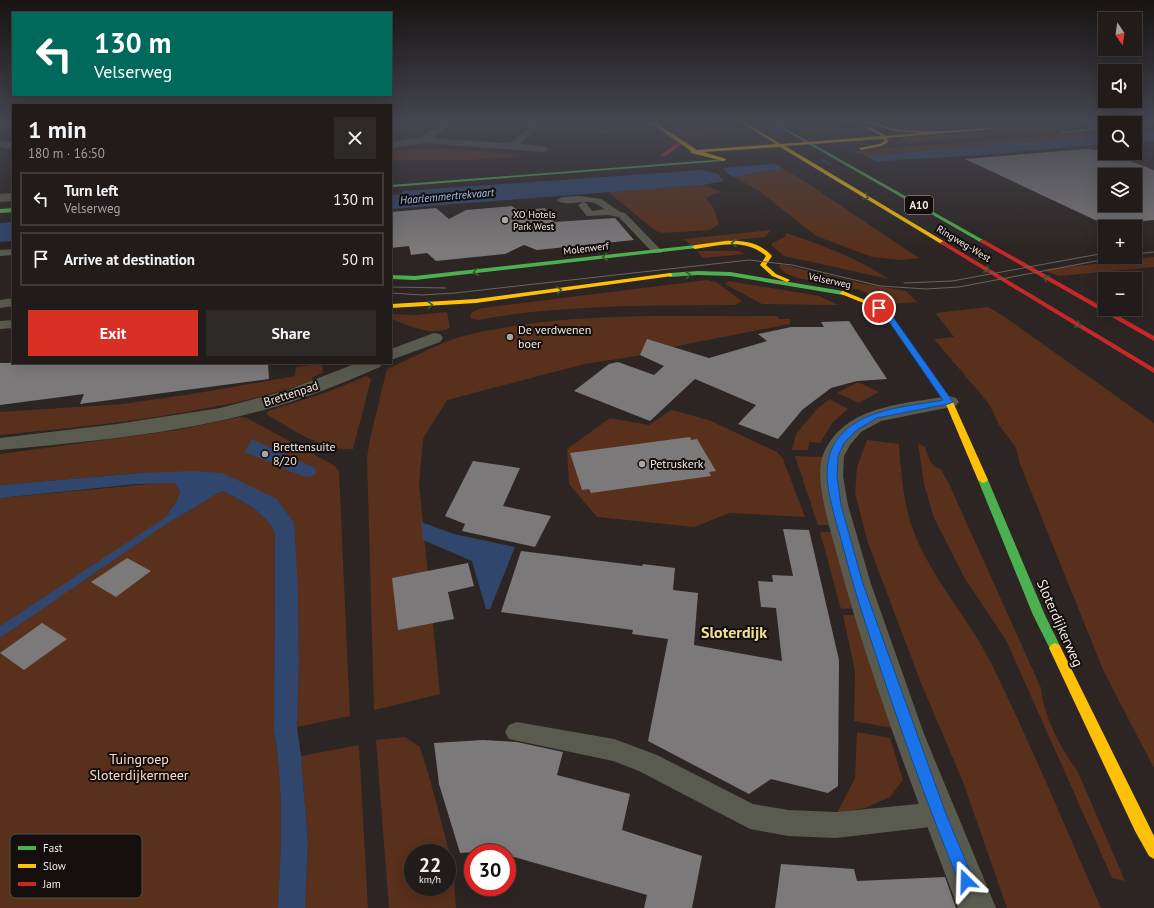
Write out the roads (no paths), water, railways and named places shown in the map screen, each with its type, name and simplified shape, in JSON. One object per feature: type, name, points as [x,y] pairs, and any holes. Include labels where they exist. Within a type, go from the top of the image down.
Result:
[{"type":"main road","points":[[392,177],[544,164]]},
{"type":"main road","points":[[392,186],[666,164]]},
{"type":"main road","name":"Ringweg-West","points":[[813,164],[1154,371]]},
{"type":"main road","name":"Ringweg-West","points":[[848,164],[1154,339]]},
{"type":"main road","points":[[0,212],[12,211]]},
{"type":"main road","name":"Molenwerf","points":[[392,277],[415,278],[657,250],[733,243],[752,244],[762,248],[769,256],[755,267]]},
{"type":"main road","points":[[392,306],[418,306],[461,302],[755,267],[801,285]]},
{"type":"main road","points":[[709,273],[801,285]]},
{"type":"main road","name":"Velserweg","points":[[801,285],[851,295],[879,308],[890,318],[948,402]]},
{"type":"main road","name":"Sloterdijkerweg","points":[[948,402],[966,438],[1039,615],[1140,826],[1154,851]]},
{"type":"street","points":[[0,198],[12,197]]},
{"type":"street","points":[[392,355],[434,338]]},
{"type":"street","name":"Brettenpad","points":[[0,444],[114,432],[188,421],[242,410],[282,399],[340,370],[368,364]]},
{"type":"street","points":[[948,402],[875,416],[854,428],[840,442],[833,456],[832,476],[836,505],[858,584],[908,734],[938,814],[977,908]]},
{"type":"lane","points":[[562,200],[585,199],[600,201],[617,214]]},
{"type":"lane","points":[[583,205],[590,214],[608,212],[622,215],[657,250]]},
{"type":"lane","points":[[0,253],[12,252]]},
{"type":"lane","points":[[0,304],[12,302]]},
{"type":"lane","points":[[0,325],[12,324]]},
{"type":"lane","points":[[517,732],[614,750],[648,763],[750,816],[788,823],[836,825],[938,814]]},
{"type":"water","points":[[765,164],[838,164],[774,170],[734,177],[728,174],[723,168]]},
{"type":"water","points":[[702,170],[718,174],[724,181],[702,185],[392,209],[403,191]]},
{"type":"water","points":[[12,222],[12,241],[0,242],[0,223]]},
{"type":"water","points":[[252,439],[315,468],[316,473],[311,477],[302,476],[245,452]]},
{"type":"water","points":[[194,471],[223,473],[277,499],[294,523],[298,591],[299,662],[297,727],[301,756],[308,844],[305,908],[278,908],[281,819],[279,775],[274,730],[275,532],[265,518],[252,507],[222,491],[170,522],[168,513],[177,501],[180,491],[175,483],[136,484],[0,498],[0,485],[141,473]]},
{"type":"water","points":[[421,522],[454,534],[515,547],[490,609],[486,609],[472,561],[423,540]]},
{"type":"waterway","name":"Haarlemmertrekvaart","points":[[392,201],[442,197]]},
{"type":"waterway","points":[[0,632],[178,512]]},
{"type":"tram line","points":[[1142,253],[1154,252]]},
{"type":"tram line","points":[[904,283],[952,281],[1098,254]]},
{"type":"tram line","points":[[392,293],[422,295],[455,293],[749,260],[792,265],[880,286],[926,289],[959,287],[1098,261]]},
{"type":"tram line","points":[[392,287],[446,288]]},
{"type":"place","name":"XO Hotels Park West","points":[[505,220]]},
{"type":"place","name":"De verdwenen boer","points":[[510,337]]},
{"type":"place","name":"Brettensuite 8/20","points":[[265,454]]},
{"type":"place","name":"Petruskerk","points":[[642,464]]},
{"type":"district","name":"Sloterdijk","points":[[734,632]]},
{"type":"park label","name":"Tuingroep Sloterdijkermeer","points":[[139,768]]}]
